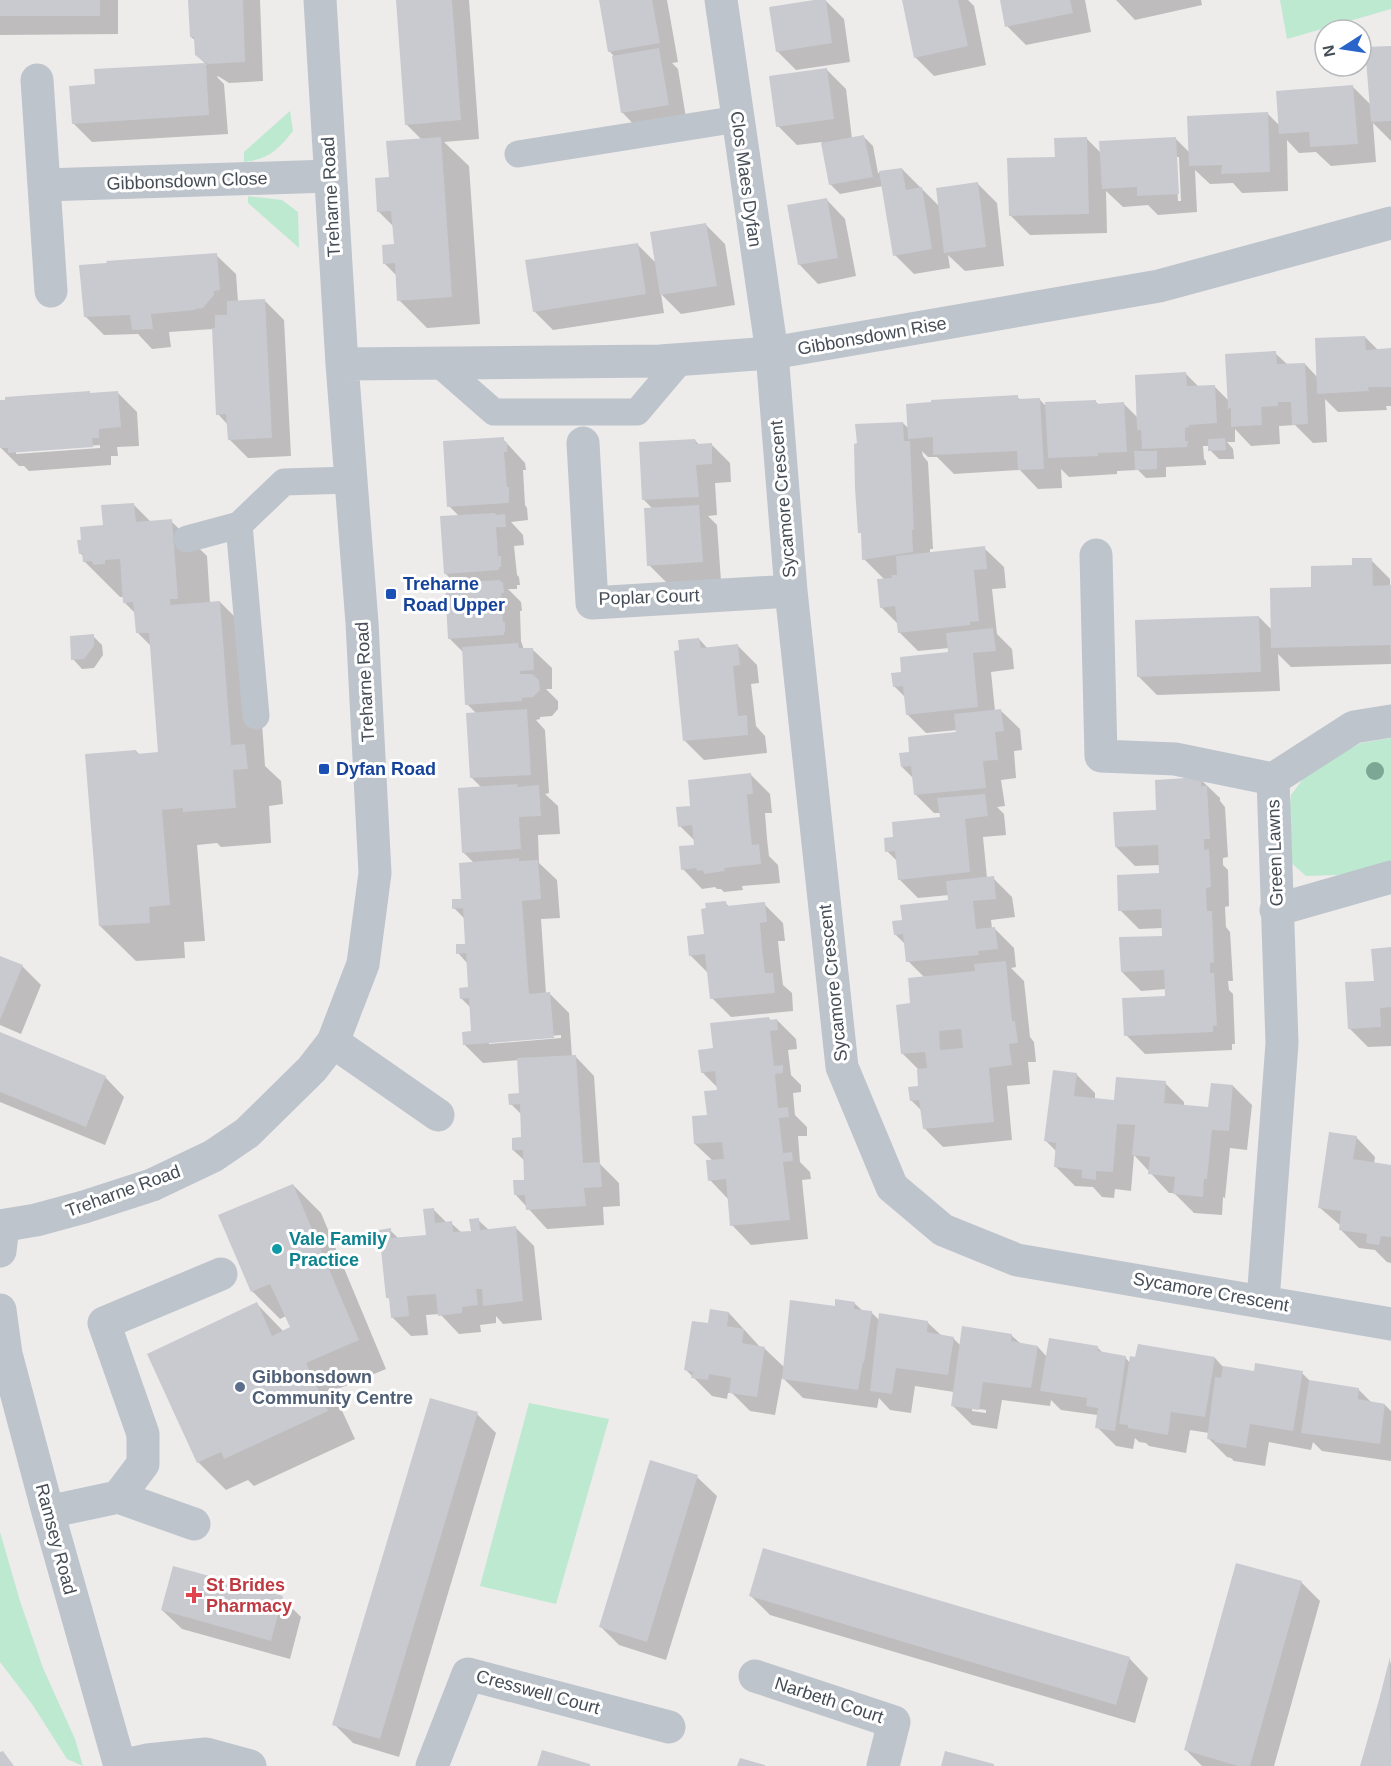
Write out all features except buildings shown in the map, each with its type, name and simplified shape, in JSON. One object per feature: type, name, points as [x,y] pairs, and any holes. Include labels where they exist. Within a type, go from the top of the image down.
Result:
[{"type":"street","name":"Treharne Road","points":[[1,1235],[36,1220],[84,1208],[142,1188],[213,1156],[247,1132],[312,1069],[333,1042],[363,964],[375,873],[362,623],[342,364],[320,0]]},
{"type":"street","name":"Clos Maes Dyfan","points":[[727,1],[738,119],[771,353]]},
{"type":"street","points":[[37,80],[51,291]]},
{"type":"street","name":"Gibbonsdown Close","points":[[44,185],[330,176]]},
{"type":"street","name":"Gibbonsdown Rise","points":[[342,364],[681,360],[771,353],[1160,286],[1391,223]]},
{"type":"street","name":"Sycamore Crescent","points":[[771,353],[790,591],[842,1067],[892,1186],[943,1230],[1017,1260],[1391,1324]]},
{"type":"street","name":"Poplar Court","points":[[583,443],[592,603],[790,591]]},
{"type":"street","name":"Green Lawns","points":[[1096,555],[1101,756],[1175,759],[1273,779],[1282,1043],[1263,1301]]},
{"type":"street","points":[[1273,779],[1354,727],[1391,721]]},
{"type":"street","points":[[1276,910],[1391,877]]},
{"type":"street","points":[[333,1042],[438,1115]]},
{"type":"street","points":[[118,1497],[143,1464],[142,1434],[104,1323],[221,1274]]},
{"type":"street","name":"Ramsey Road","points":[[0,1310],[6,1354],[120,1766]]},
{"type":"street","points":[[48,1512],[118,1497],[194,1524]]},
{"type":"street","name":"Cresswell Court","points":[[432,1766],[468,1674],[669,1727]]},
{"type":"street","name":"Narbeth Court","points":[[755,1676],[894,1722],[883,1766]]},
{"type":"street","points":[[120,1766],[147,1760],[206,1754],[250,1766]]},
{"type":"lane","points":[[518,154],[738,119]]},
{"type":"lane","points":[[438,363],[494,412],[637,412],[681,360]]},
{"type":"lane","points":[[187,539],[239,525],[284,482],[350,480]]},
{"type":"lane","points":[[239,525],[256,716]]},
{"type":"green space","points":[[1280,0],[1391,0],[1391,9],[1360,18],[1313,18],[1313,32],[1287,39]]},
{"type":"green space","points":[[290,111],[293,131],[283,143],[267,156],[244,162],[244,152]]},
{"type":"green space","points":[[248,196],[282,200],[298,212],[299,248],[248,203]]},
{"type":"green space","points":[[1391,738],[1391,863],[1338,875],[1306,876],[1289,861],[1286,838],[1291,795],[1309,771],[1361,743]]},
{"type":"green space","points":[[529,1403],[609,1419],[556,1604],[480,1586]]},
{"type":"green space","points":[[0,1532],[43,1668],[75,1739],[83,1766],[67,1759],[32,1704],[0,1662]]},
{"type":"place","name":"Treharne Road Upper","points":[[391,594]]},
{"type":"place","name":"Dyfan Road","points":[[324,769]]},
{"type":"place","name":"Vale Family Practice","points":[[277,1249]]},
{"type":"place","name":"Gibbonsdown Community Centre","points":[[240,1387]]},
{"type":"place","name":"St Brides Pharmacy","points":[[194,1595]]}]
